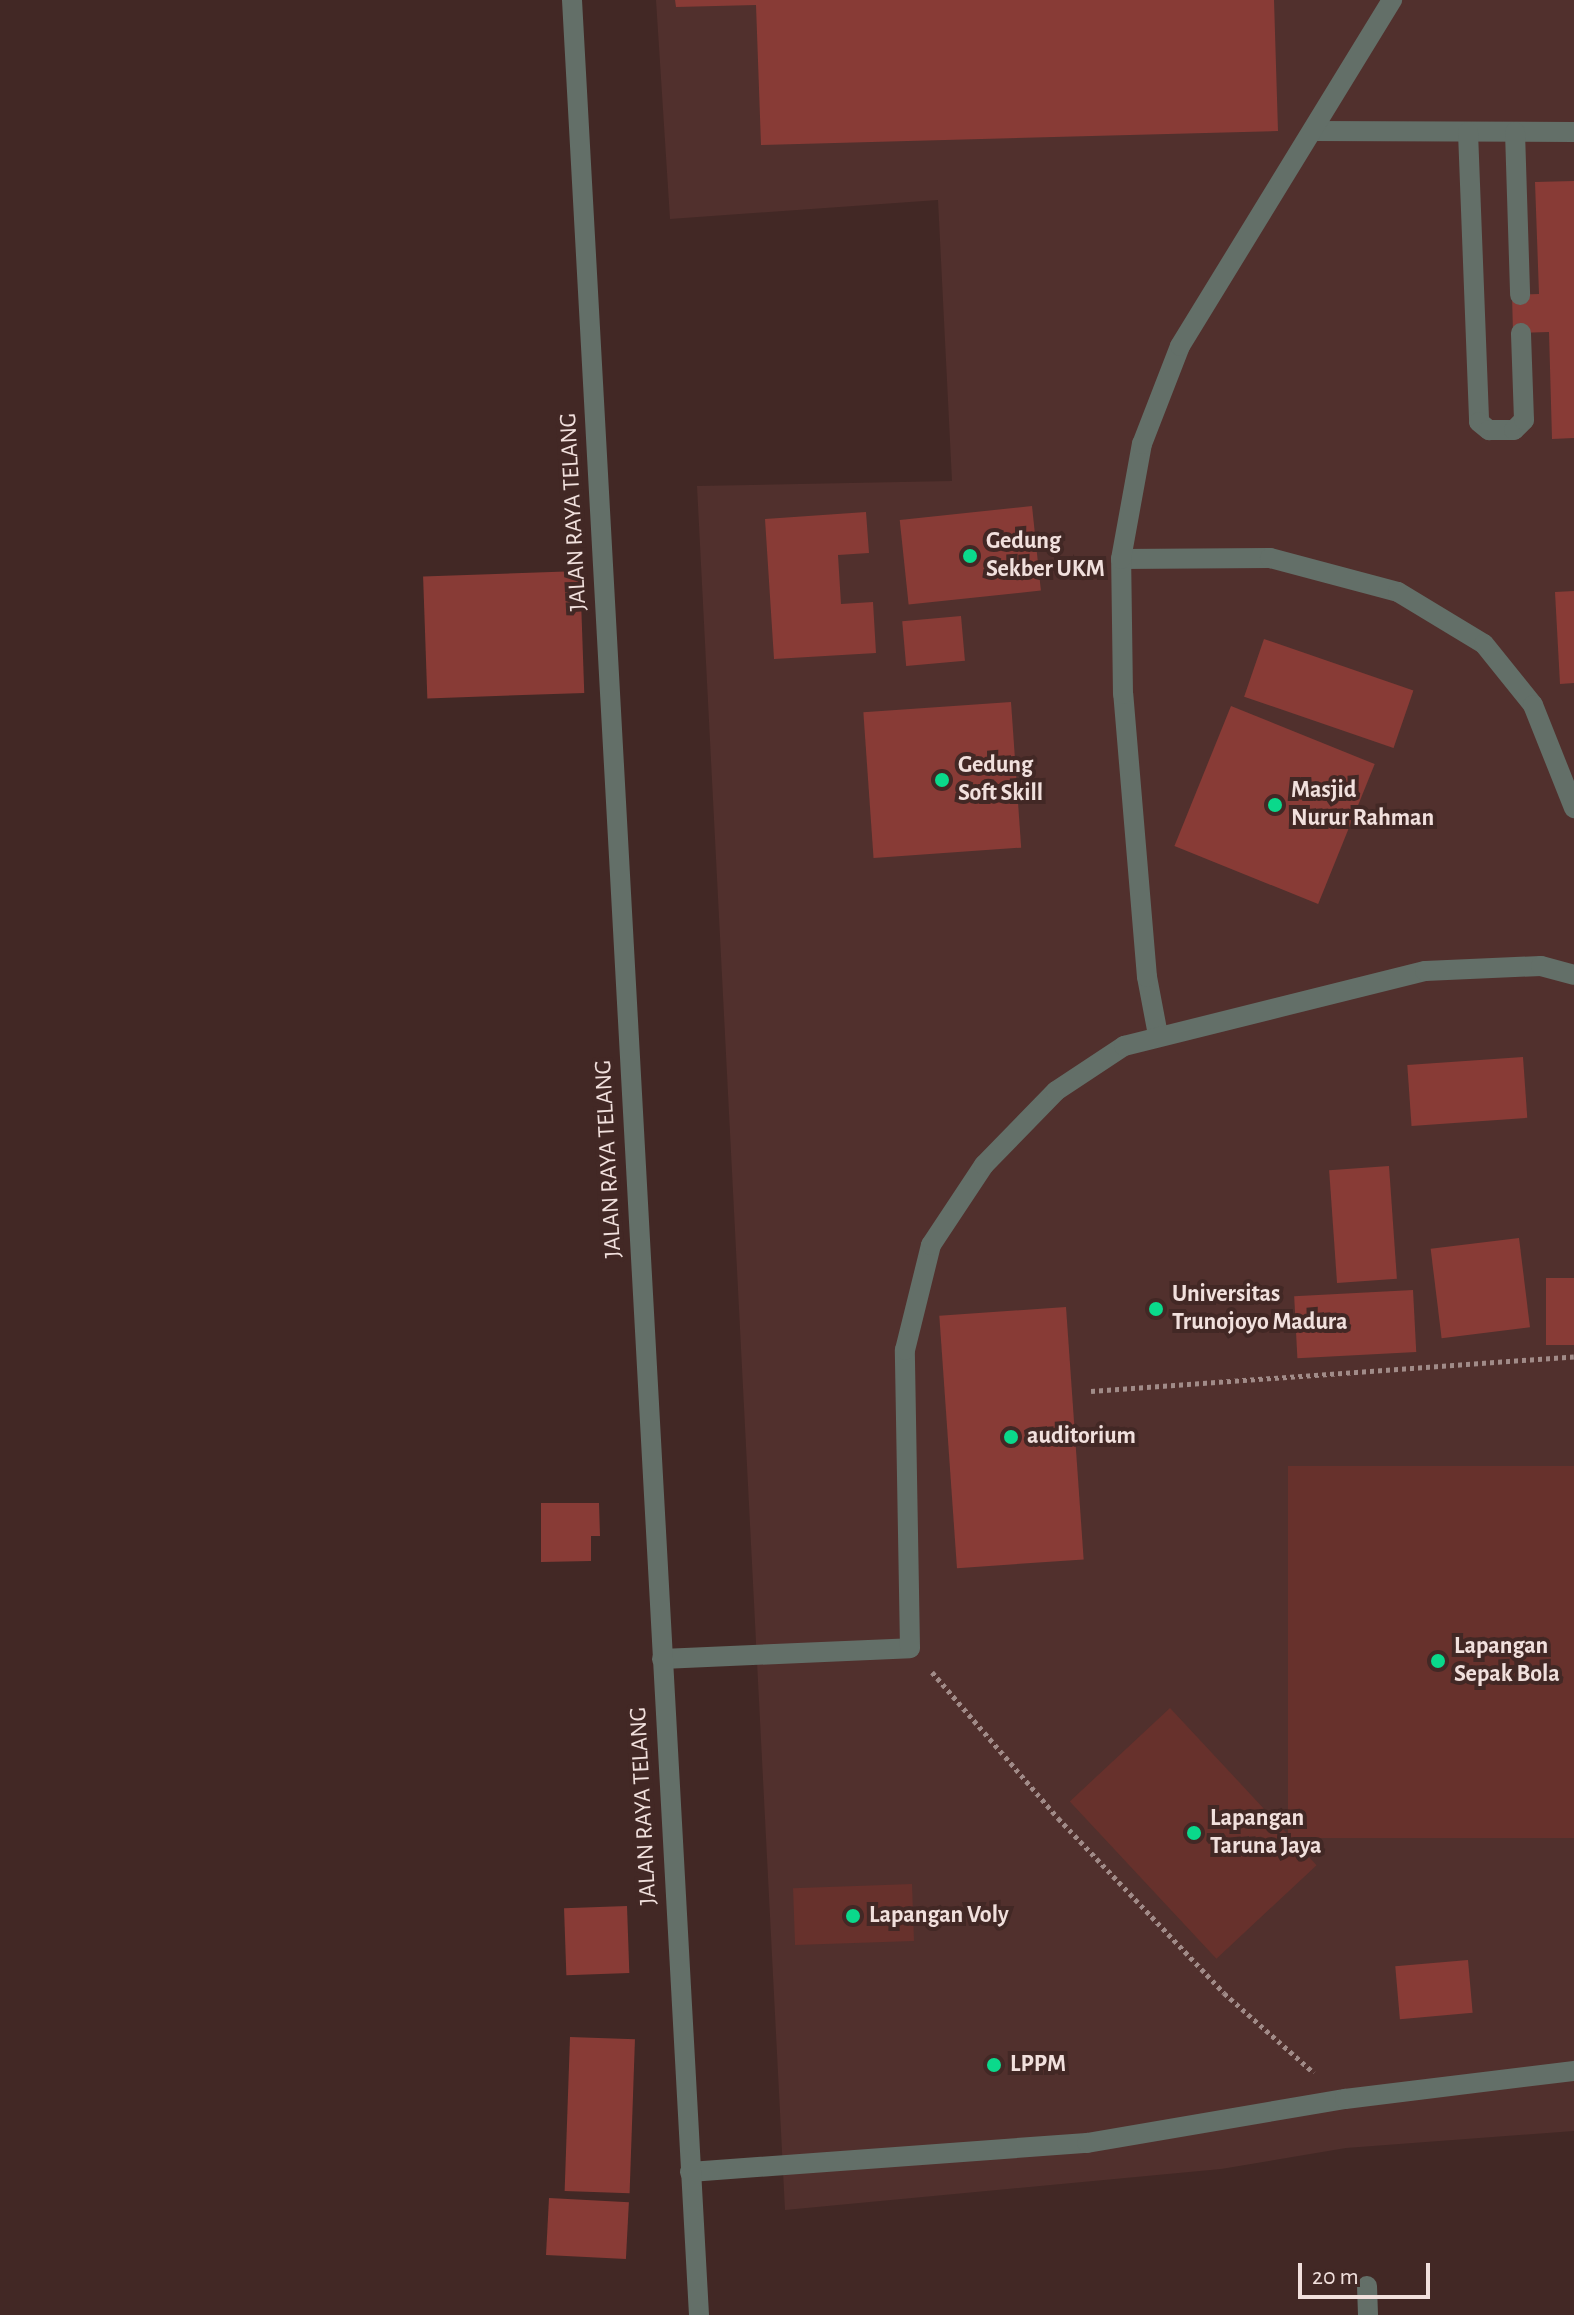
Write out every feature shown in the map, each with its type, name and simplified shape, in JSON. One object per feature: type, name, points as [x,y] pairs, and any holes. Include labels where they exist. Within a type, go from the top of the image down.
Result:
[{"type":"street","name":"JALAN RAYA TELANG","points":[[572,0],[699,2315]]},
{"type":"street","points":[[1158,1035],[1147,977],[1128,778],[1121,559],[1142,444],[1180,346],[1392,0]]},
{"type":"street","points":[[1313,131],[1574,132]]},
{"type":"street","points":[[1468,132],[1479,422],[1489,430],[1514,430],[1524,420],[1521,333]]},
{"type":"street","points":[[1515,132],[1520,295]]},
{"type":"street","points":[[1121,559],[1270,558],[1398,592],[1484,644],[1533,705],[1574,808]]},
{"type":"street","points":[[662,1659],[910,1648],[905,1350],[931,1245],[984,1165],[1056,1091],[1124,1046],[1158,1035],[1425,971],[1541,966],[1574,975]]},
{"type":"street","points":[[690,2172],[1087,2143],[1345,2099],[1574,2071]]},
{"type":"street","points":[[1367,2286],[1368,2315]]},
{"type":"path","points":[[1091,1391],[1574,1356]]},
{"type":"path","points":[[910,1648],[1058,1818],[1224,1993],[1345,2099]]},
{"type":"shaded area","name":"Universitas Trunojoyo Madura","points":[[656,0],[1574,0],[1574,2131],[1346,2148],[1221,2169],[785,2210],[697,486],[952,481],[938,200],[670,219]]},
{"type":"shaded area","name":"Lapangan Sepak Bola","points":[[1288,1466],[1574,1466],[1574,1838],[1288,1838]]},
{"type":"shaded area","name":"Lapangan Taruna Jaya","points":[[1170,1708],[1317,1865],[1216,1959],[1070,1801]]},
{"type":"shaded area","name":"Lapangan Voly","points":[[912,1884],[914,1941],[795,1945],[793,1888]]},
{"type":"building","points":[[675,0],[1274,0],[1278,131],[761,145],[756,5],[676,7]]},
{"type":"building","points":[[1574,181],[1574,438],[1552,439],[1549,332],[1513,333],[1512,295],[1539,294],[1535,182]]},
{"type":"building","name":"Gedung Sekber UKM","points":[[1032,506],[1041,591],[909,604],[900,520]]},
{"type":"building","points":[[866,512],[869,553],[838,555],[841,604],[873,602],[876,653],[774,659],[765,519]]},
{"type":"building","points":[[580,571],[584,693],[427,698],[423,576]]},
{"type":"building","points":[[1574,591],[1574,683],[1560,684],[1555,592]]},
{"type":"building","points":[[961,616],[965,661],[906,666],[902,621]]},
{"type":"building","points":[[1264,639],[1413,690],[1394,748],[1244,697]]},
{"type":"building","name":"Gedung Soft Skill","points":[[1011,702],[1021,848],[874,858],[863,712]]},
{"type":"building","name":"Masjid Nurur Rahman","points":[[1231,706],[1375,764],[1318,904],[1174,846]]},
{"type":"building","points":[[1523,1057],[1527,1118],[1412,1126],[1407,1065]]},
{"type":"building","points":[[1389,1166],[1397,1279],[1337,1283],[1329,1170]]},
{"type":"building","points":[[1519,1238],[1530,1327],[1442,1338],[1431,1249]]},
{"type":"building","points":[[1546,1278],[1574,1278],[1574,1345],[1546,1345]]},
{"type":"building","points":[[1413,1290],[1416,1352],[1297,1358],[1294,1296]]},
{"type":"building","name":"auditorium","points":[[1066,1307],[1084,1559],[957,1568],[939,1316]]},
{"type":"building","points":[[541,1503],[599,1503],[600,1536],[591,1536],[591,1561],[541,1562]]},
{"type":"building","points":[[627,1906],[629,1973],[566,1975],[564,1908]]},
{"type":"building","points":[[1468,1960],[1473,2013],[1400,2019],[1395,1966]]},
{"type":"building","points":[[570,2037],[635,2039],[630,2193],[565,2191]]},
{"type":"building","points":[[549,2198],[629,2202],[626,2259],[546,2255]]},
{"type":"place","name":"Gedung Sekber UKM","points":[[970,556]]},
{"type":"place","name":"Gedung Soft Skill","points":[[942,780]]},
{"type":"place","name":"Masjid Nurur Rahman","points":[[1275,805]]},
{"type":"place","name":"Universitas Trunojoyo Madura","points":[[1156,1309]]},
{"type":"place","name":"auditorium","points":[[1011,1437]]},
{"type":"place","name":"Lapangan Sepak Bola","points":[[1438,1661]]},
{"type":"place","name":"Lapangan Taruna Jaya","points":[[1194,1833]]},
{"type":"place","name":"Lapangan Voly","points":[[853,1916]]},
{"type":"place","name":"LPPM","points":[[994,2065]]}]
